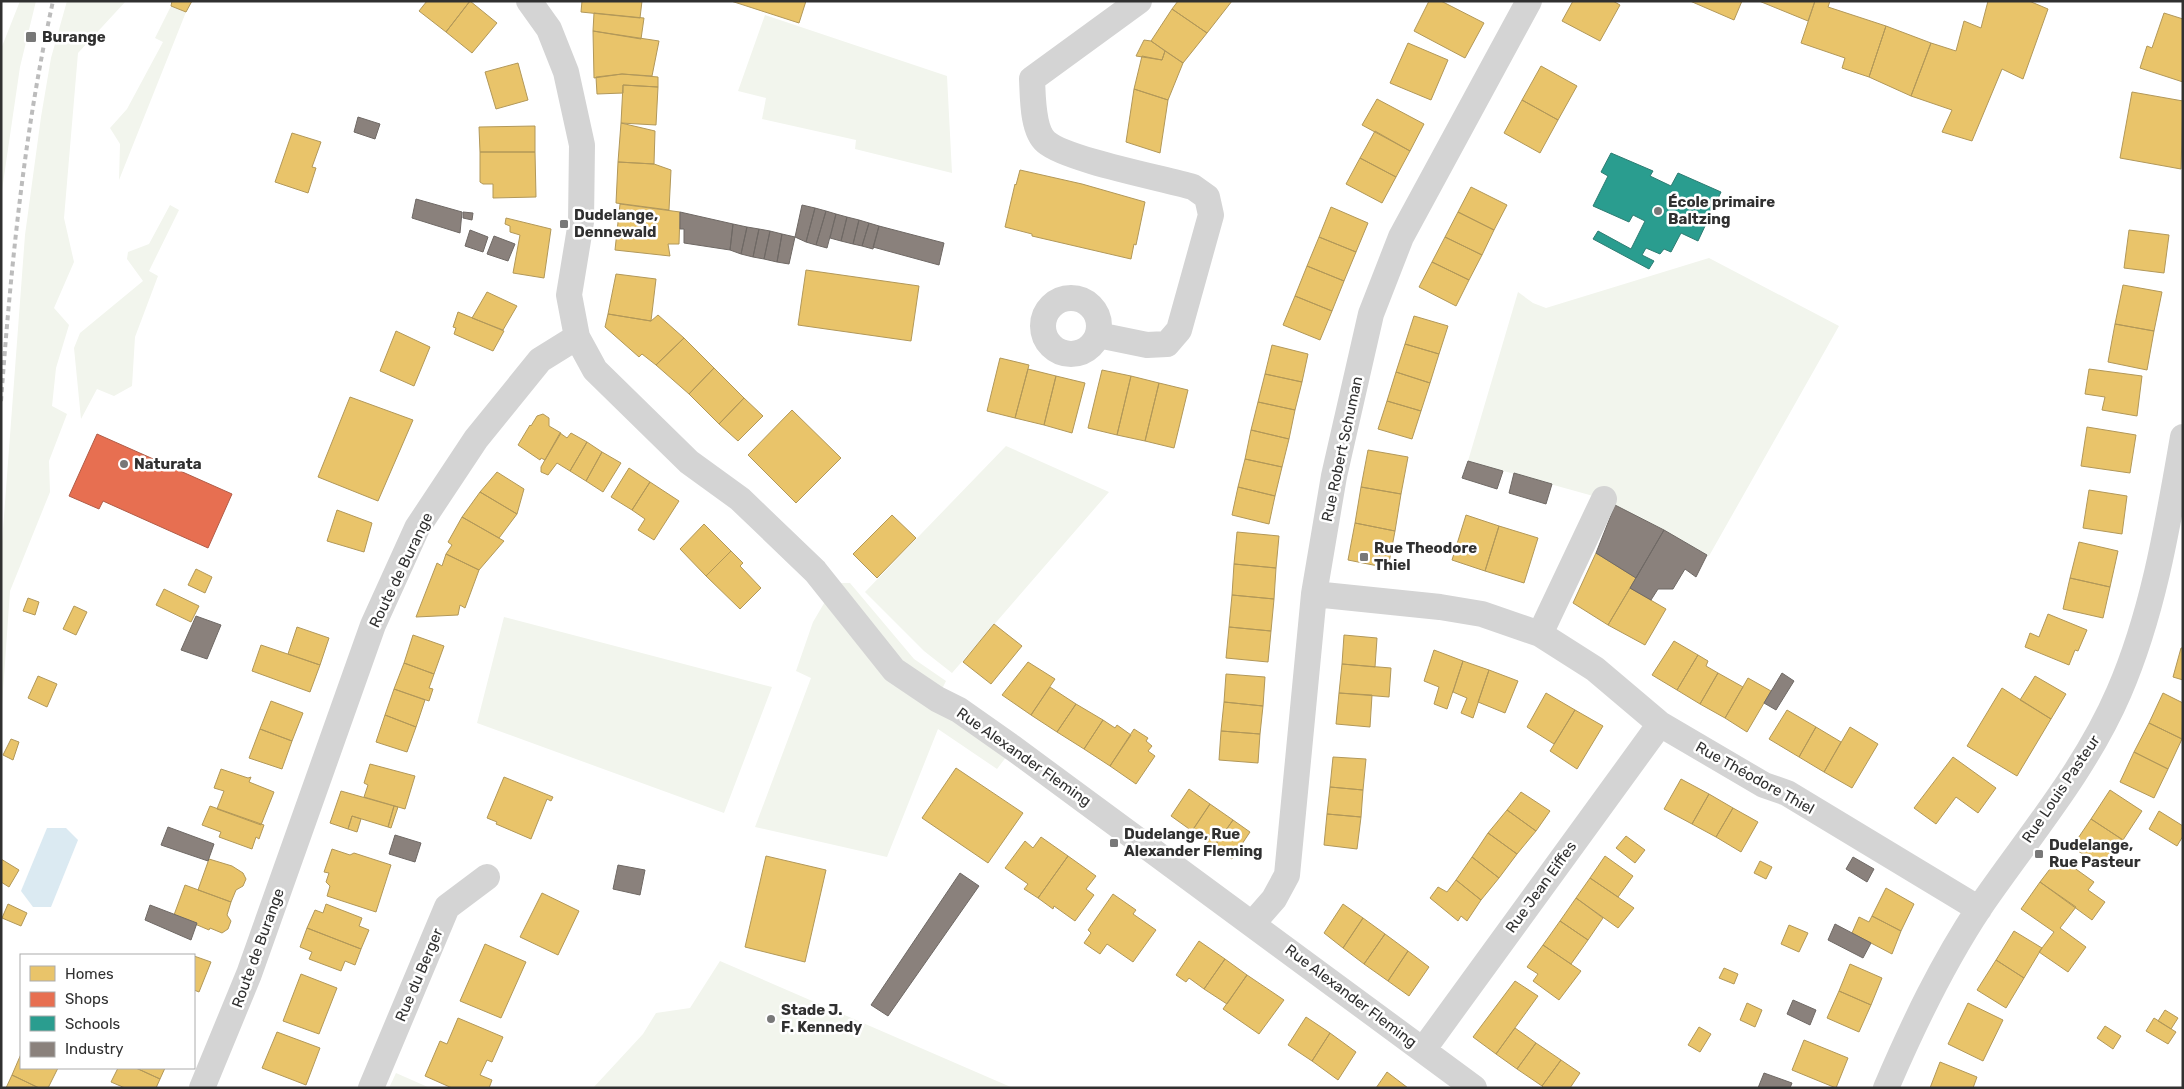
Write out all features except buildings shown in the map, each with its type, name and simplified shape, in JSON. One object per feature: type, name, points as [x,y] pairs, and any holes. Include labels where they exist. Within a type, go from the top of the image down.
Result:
[{"type":"street","points":[[529,1],[549,30],[566,72],[582,145],[581,222],[569,295],[577,337]]},
{"type":"street","points":[[1098,335],[1147,345],[1166,344],[1179,330],[1211,215],[1208,197],[1193,187],[1068,154],[1045,141],[1035,120],[1032,79],[1139,1]]},
{"type":"street","name":"Rue Robert Schuman","points":[[1253,923],[1274,899],[1287,875],[1314,594],[1334,476],[1371,314],[1401,237],[1530,1]]},
{"type":"street","name":"Rue Alexander Fleming","points":[[577,337],[594,370],[689,462],[740,499],[815,572],[894,670],[979,724],[1253,923],[1474,1088]]},
{"type":"street","name":"Route de Burange","points":[[202,1088],[250,974],[374,625],[418,528],[476,439],[540,360],[577,337]]},
{"type":"street","name":"Rue Louis Pasteur","points":[[1886,1088],[1921,1006],[1979,909],[2087,755],[2119,693],[2137,647],[2156,584],[2183,437]]},
{"type":"street","points":[[1540,634],[1604,499]]},
{"type":"street","name":"Rue Théodore Thiel","points":[[1314,594],[1440,607],[1482,614],[1540,634],[1595,669],[1660,724],[1764,785],[1787,793],[1979,909]]},
{"type":"street","name":"Rue Jean Eiffes","points":[[1423,1050],[1660,724]]},
{"type":"street","name":"Rue du Berger","points":[[371,1088],[447,907],[487,877]]},
{"type":"shaded area","points":[[20,1],[36,1],[20,67],[1,197],[1,49]]},
{"type":"shaded area","points":[[67,1],[126,1],[78,53],[64,218],[74,262],[54,308],[69,325],[56,368],[52,406],[67,414],[49,461],[50,492],[10,591],[1,720],[1,556],[25,235],[51,58]]},
{"type":"shaded area","points":[[171,6],[186,12],[119,180],[120,144],[110,128],[127,109],[163,42],[155,38]]},
{"type":"shaded area","points":[[765,15],[947,76],[952,173],[855,149],[856,140],[762,119],[766,98],[738,91]]},
{"type":"shaded area","points":[[170,205],[179,210],[149,271],[158,276],[135,337],[132,386],[114,396],[97,389],[81,419],[74,348],[80,333],[143,281],[127,259],[128,252],[149,244]]},
{"type":"shaded area","points":[[1709,258],[1839,326],[1709,556],[1604,499],[1468,461],[1518,292],[1533,303],[1546,308]]},
{"type":"shaded area","points":[[1006,446],[1109,492],[952,673],[924,651],[865,592]]},
{"type":"shaded area","points":[[836,583],[850,583],[914,659],[946,681],[937,699],[1013,748],[997,769],[938,729],[887,857],[755,827],[811,678],[796,671],[813,622]]},
{"type":"shaded area","points":[[504,617],[772,687],[724,813],[477,723]]},
{"type":"shaded area","points":[[47,828],[66,828],[78,840],[51,907],[33,907],[21,891]]},
{"type":"shaded area","name":"Stade J. F. Kennedy","points":[[720,961],[1013,1088],[593,1088],[643,1034],[656,1013],[690,1008]]},
{"type":"shaded area","points":[[396,1073],[430,1088],[389,1088]]},
{"type":"railway","points":[[1,401],[9,300],[26,150],[53,1]]},
{"type":"place","name":"Burange","points":[[31,37]]},
{"type":"place","name":"École primaire Baltzing","points":[[1658,211]]},
{"type":"place","name":"Dudelange, Dennewald","points":[[564,224]]},
{"type":"place","name":"Naturata","points":[[124,464]]},
{"type":"place","name":"Rue Theodore Thiel","points":[[1364,557]]},
{"type":"place","name":"Dudelange, Rue Alexander Fleming","points":[[1114,843]]},
{"type":"place","name":"Dudelange, Rue Pasteur","points":[[2039,854]]},
{"type":"place","name":"Stade J. F. Kennedy","points":[[771,1019]]}]
